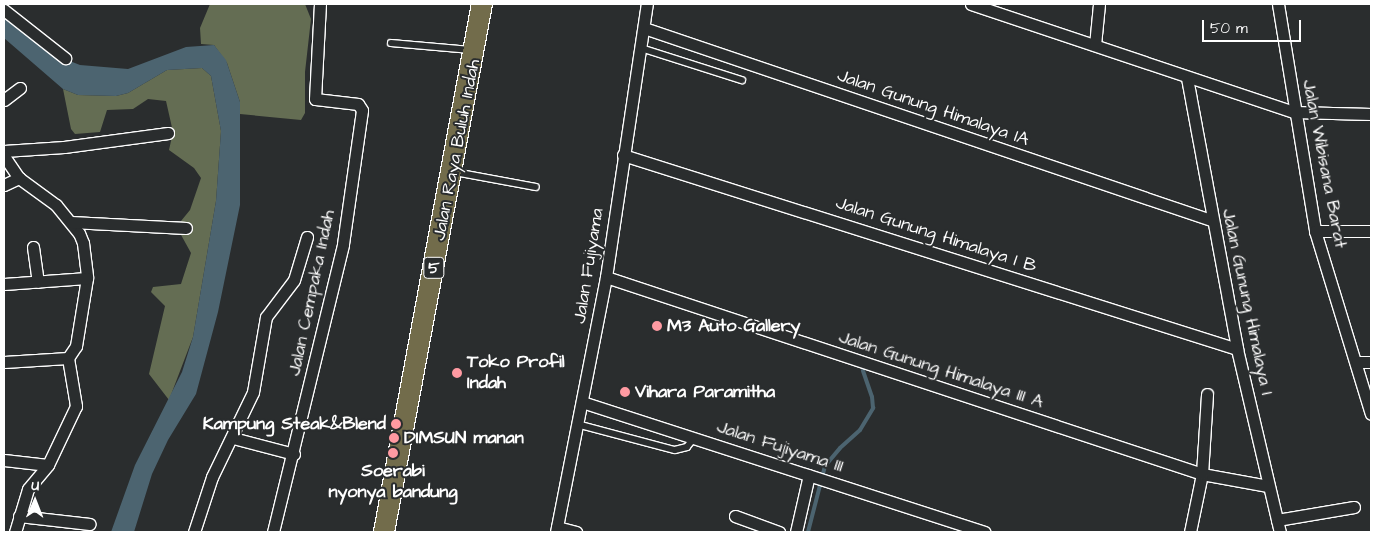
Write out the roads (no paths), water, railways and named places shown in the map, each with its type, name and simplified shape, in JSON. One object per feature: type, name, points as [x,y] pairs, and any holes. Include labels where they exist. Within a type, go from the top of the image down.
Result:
[{"type":"highway","name":"Jalan Raya Buluh Indah","points":[[384,532],[453,171],[482,4]]},
{"type":"street","name":"Jalan Cempaka Indah","points":[[273,532],[294,454],[343,244],[362,110],[358,104],[315,99],[320,4]]},
{"type":"street","name":"Jalan Fujiyama","points":[[557,529],[606,277],[648,4]]},
{"type":"street","points":[[971,4],[1186,78],[1294,112],[1371,114]]},
{"type":"street","points":[[1094,45],[1099,4]]},
{"type":"street","name":"Jalan Wibisana Barat","points":[[1278,4],[1294,112],[1315,231],[1357,362],[1371,414]]},
{"type":"street","points":[[4,10],[64,58]]},
{"type":"street","name":"Jalan Gunung Himalaya IA","points":[[644,28],[1211,220]]},
{"type":"street","name":"Jalan Gunung Himalaya I","points":[[1186,78],[1211,220],[1237,349],[1278,526]]},
{"type":"street","points":[[4,100],[20,88]]},
{"type":"street","points":[[4,151],[64,148],[168,133]]},
{"type":"street","points":[[4,156],[20,178],[56,205],[71,222],[83,243],[87,278],[76,346],[68,358],[76,406],[48,465],[28,489],[15,532]]},
{"type":"street","name":"Jalan Gunung Himalaya I B","points":[[624,156],[1237,349]]},
{"type":"street","points":[[4,185],[20,178]]},
{"type":"street","points":[[71,222],[186,228]]},
{"type":"street","points":[[1315,231],[1371,231]]},
{"type":"street","points":[[194,532],[212,477],[233,438],[253,392],[266,317],[294,280],[307,237]]},
{"type":"street","points":[[33,246],[38,282]]},
{"type":"street","name":"Jalan Gunung Himalaya III A","points":[[606,277],[1202,474],[1268,486]]},
{"type":"street","points":[[4,284],[87,278]]},
{"type":"street","points":[[4,362],[68,358]]},
{"type":"street","points":[[1357,362],[1371,362]]},
{"type":"street","points":[[1190,532],[1202,474],[1207,394]]},
{"type":"street","name":"Jalan Fujiyama III","points":[[582,402],[809,475],[966,529],[986,532]]},
{"type":"street","points":[[233,438],[294,454]]},
{"type":"street","points":[[4,460],[48,465]]},
{"type":"street","points":[[796,532],[809,475]]},
{"type":"street","points":[[1278,526],[1354,507]]},
{"type":"street","points":[[20,516],[90,524]]},
{"type":"street","points":[[735,516],[779,532]]},
{"type":"street","points":[[557,529],[576,532]]},
{"type":"lane","points":[[390,43],[475,51]]},
{"type":"lane","points":[[641,48],[742,80]]},
{"type":"lane","points":[[453,171],[536,187]]},
{"type":"lane","points":[[577,424],[675,450],[687,447],[694,438]]},
{"type":"water","points":[[4,15],[57,56],[80,65],[128,69],[186,47],[214,45],[226,60],[240,102],[240,205],[218,312],[196,394],[168,440],[152,474],[134,532],[111,532],[135,465],[182,372],[193,337],[216,201],[221,131],[211,76],[202,68],[167,70],[128,93],[116,96],[78,95],[63,89],[4,38]]},
{"type":"waterway","points":[[808,532],[825,466],[840,448],[860,430],[873,408],[872,397],[863,371]]},
{"type":"place","name":"M3 Auto Gallery","points":[[657,326]]},
{"type":"place","name":"Toko Profil Indah","points":[[457,373]]},
{"type":"place","name":"Vihara Paramitha","points":[[625,392]]},
{"type":"place","name":"Kampung Steak&Blend","points":[[396,424]]},
{"type":"place","name":"DIMSUN manan","points":[[394,438]]},
{"type":"place","name":"Soerabi nyonya bandung","points":[[393,453]]}]
